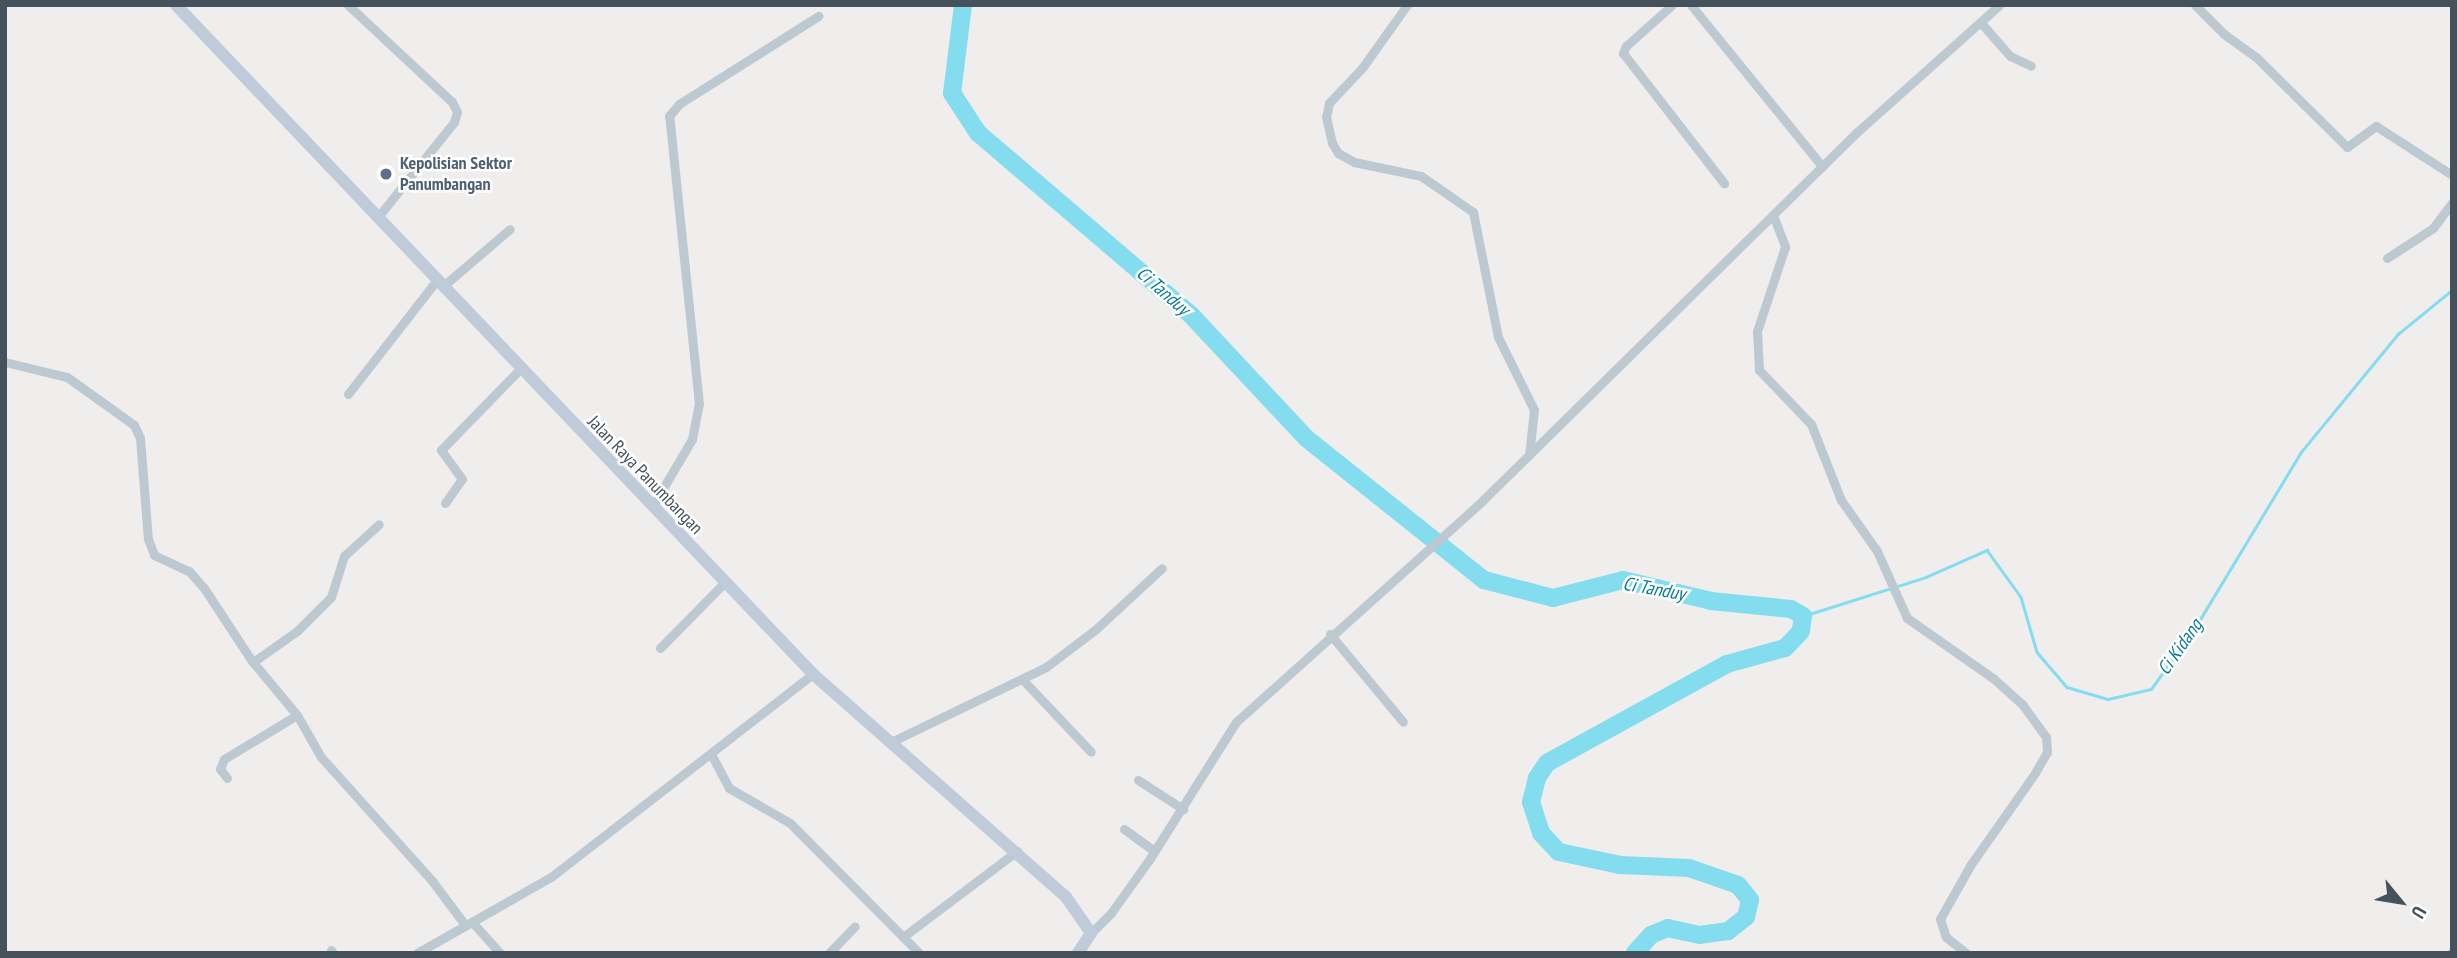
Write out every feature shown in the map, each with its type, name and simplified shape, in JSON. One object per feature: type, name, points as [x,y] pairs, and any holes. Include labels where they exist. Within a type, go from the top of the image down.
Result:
[{"type":"main road","name":"Jalan Raya Panumbangan","points":[[176,5],[519,370],[813,674],[1017,851],[1066,897],[1091,933]]},
{"type":"main road","points":[[1078,953],[1091,933]]},
{"type":"street","points":[[348,5],[452,102],[457,112],[454,122],[377,218]]},
{"type":"street","points":[[1407,5],[1362,68],[1329,103],[1326,117],[1332,143],[1338,153],[1354,162],[1422,176],[1473,212],[1498,337],[1534,410],[1529,455]]},
{"type":"street","points":[[1672,5],[1626,46],[1623,53],[1724,183]]},
{"type":"street","points":[[1691,5],[1822,166]]},
{"type":"street","points":[[1091,933],[1111,913],[1183,809],[1225,735],[1330,634],[1401,575],[1482,501],[1822,166],[1982,24],[1999,5]]},
{"type":"street","points":[[2194,5],[2224,34],[2256,57],[2347,147],[2352,147],[2376,126],[2452,175]]},
{"type":"street","points":[[652,507],[692,439],[699,404],[669,116],[679,104],[818,16]]},
{"type":"street","points":[[1982,24],[2010,56],[2031,66]]},
{"type":"street","points":[[2387,258],[2433,228],[2452,203]]},
{"type":"street","points":[[1773,215],[1785,247],[1758,331],[1759,370],[1771,387],[1807,418],[1851,520],[1873,545],[1900,608],[1920,631],[1994,679],[2022,704],[2046,737],[2047,752],[2035,773],[1970,864],[1940,919],[1946,937],[1966,953]]},
{"type":"street","points":[[348,394],[439,284],[510,229]]},
{"type":"street","points":[[5,362],[67,377],[134,425],[140,438],[148,539],[154,555],[189,571],[253,663],[297,715],[341,783],[469,923],[500,953]]},
{"type":"street","points":[[444,503],[462,479],[441,450],[519,370]]},
{"type":"street","points":[[253,663],[297,631],[331,597],[344,556],[379,524]]},
{"type":"street","points":[[891,742],[1022,678],[1080,642],[1162,568]]},
{"type":"street","points":[[660,648],[724,583]]},
{"type":"street","points":[[1330,634],[1404,722]]},
{"type":"street","points":[[417,953],[551,877],[813,674]]},
{"type":"street","points":[[1022,678],[1091,752]]},
{"type":"street","points":[[227,778],[220,769],[224,759],[297,715]]},
{"type":"street","points":[[711,754],[725,784],[790,823],[919,953]]},
{"type":"street","points":[[1138,780],[1183,809]]},
{"type":"street","points":[[1124,829],[1154,851]]},
{"type":"street","points":[[904,937],[1017,851]]},
{"type":"street","points":[[828,953],[855,926]]},
{"type":"waterway","name":"Ci Tanduy","points":[[963,5],[952,93],[978,133],[1191,315],[1306,438],[1484,580],[1553,598],[1623,580],[1711,601],[1791,609],[1803,616],[1801,631],[1785,648],[1727,664],[1547,763],[1537,778],[1531,802],[1541,833],[1559,852],[1620,865],[1689,868],[1738,885],[1750,900],[1746,917],[1728,931],[1700,935],[1668,928],[1651,935],[1635,953]]},
{"type":"waterway","name":"Ci Kidang","points":[[1803,616],[1926,577],[1987,550],[2021,597],[2037,652],[2067,687],[2108,699],[2151,689],[2193,631],[2301,452],[2398,334],[2452,290]]},
{"type":"place","name":"Kepolisian Sektor Panumbangan","points":[[386,174]]}]
